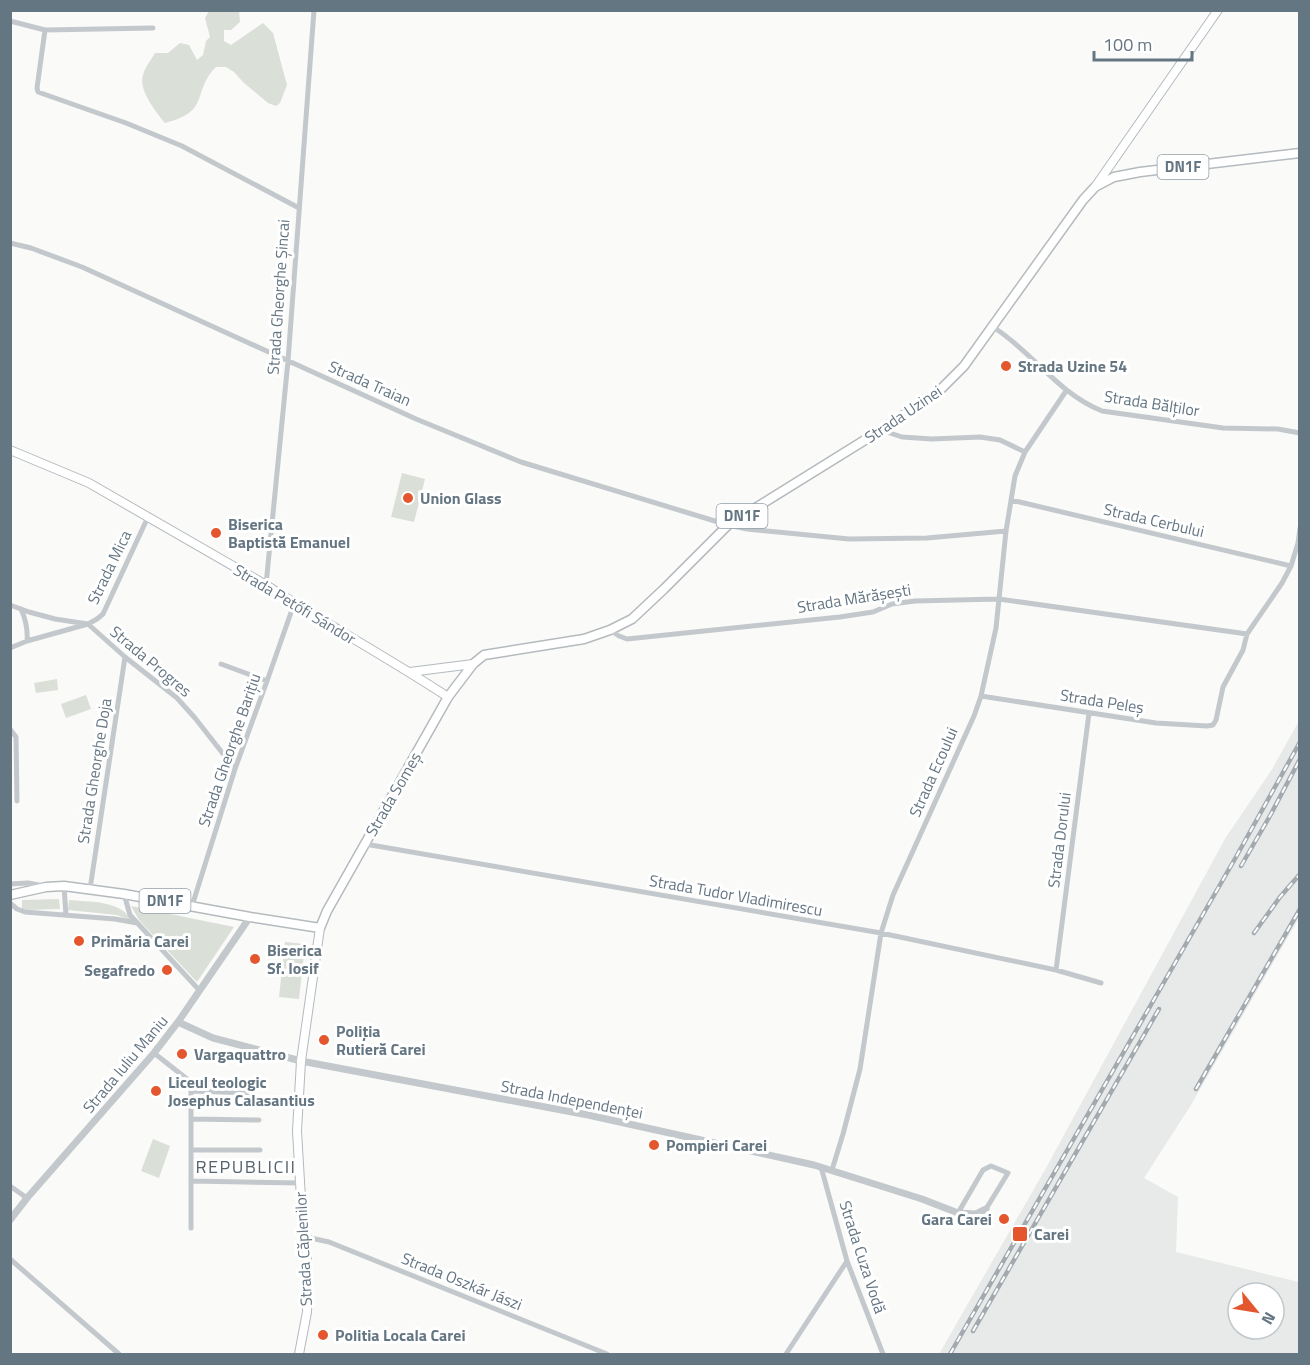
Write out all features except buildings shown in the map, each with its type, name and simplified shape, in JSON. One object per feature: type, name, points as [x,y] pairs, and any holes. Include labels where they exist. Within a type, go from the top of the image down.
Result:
[{"type":"main road","points":[[1095,186],[1218,10]]},
{"type":"main road","name":"DN1F","points":[[1095,186],[1114,177],[1140,172],[1299,153]]},
{"type":"main road","name":"Strada Uzinei","points":[[473,664],[484,655],[584,639],[632,619],[728,525],[939,392],[964,366],[1095,186]]},
{"type":"main road","name":"Strada Petőfi Sándor","points":[[10,450],[89,483],[266,585],[448,697]]},
{"type":"main road","points":[[410,672],[473,664]]},
{"type":"main road","name":"Strada Someș","points":[[320,928],[327,911],[448,697],[473,664]]},
{"type":"main road","name":"DN1F","points":[[10,895],[46,886],[64,886],[124,894],[320,928]]},
{"type":"main road","name":"Strada Căplenilor","points":[[299,1354],[307,1312],[308,1290],[297,1131],[301,1060],[320,928]]},
{"type":"street","name":"Strada Gheorghe Șincai","points":[[266,585],[288,361],[314,10]]},
{"type":"street","points":[[10,21],[45,30],[153,28]]},
{"type":"street","points":[[45,30],[38,92],[126,123],[182,146],[299,208]]},
{"type":"street","name":"Strada Traian","points":[[10,243],[31,248],[82,267],[416,419],[521,462],[728,525],[849,539],[927,538],[1006,531]]},
{"type":"street","name":"Strada Bălților","points":[[993,327],[1009,337],[1065,391],[1087,405],[1102,411],[1213,426],[1278,429],[1299,433]]},
{"type":"street","name":"Strada Ecoului","points":[[832,1170],[860,1069],[881,933],[893,895],[981,696],[996,628],[1006,531],[1015,476],[1025,452],[1065,391]]},
{"type":"street","points":[[881,430],[902,437],[932,439],[980,437],[1000,440],[1025,452]]},
{"type":"street","name":"Strada Cerbului","points":[[1011,500],[1291,566]]},
{"type":"street","name":"Strada Mica","points":[[88,624],[103,614],[148,518]]},
{"type":"street","points":[[1248,634],[1291,566],[1298,543],[1299,528]]},
{"type":"street","name":"Strada Mărășești","points":[[610,630],[627,639],[840,617],[873,612],[892,604],[915,601],[999,599],[1248,634]]},
{"type":"street","name":"Strada Gheorghe Barițiu","points":[[192,906],[235,769],[294,604]]},
{"type":"street","points":[[10,605],[54,619],[88,624]]},
{"type":"street","points":[[21,609],[28,632],[27,641]]},
{"type":"street","name":"Strada Progres","points":[[10,648],[88,624],[177,698],[235,769]]},
{"type":"street","name":"Strada Peleș","points":[[981,696],[1156,723],[1212,725],[1216,720],[1223,687],[1243,650],[1248,634]]},
{"type":"street","name":"Strada Gheorghe Doja","points":[[90,889],[125,657]]},
{"type":"street","points":[[221,664],[267,681]]},
{"type":"street","name":"Strada Dorului","points":[[1056,970],[1089,713]]},
{"type":"street","points":[[10,729],[16,736],[17,801]]},
{"type":"street","name":"Strada Tudor Vladimirescu","points":[[365,844],[881,933],[1056,970],[1101,983]]},
{"type":"street","points":[[10,884],[28,883],[46,886]]},
{"type":"street","points":[[64,886],[66,915]]},
{"type":"street","points":[[124,894],[130,915],[200,991]]},
{"type":"street","points":[[10,903],[25,912],[115,919],[137,923]]},
{"type":"street","name":"Strada Iuliu Maniu","points":[[10,1220],[154,1053],[200,991],[250,917]]},
{"type":"street","name":"Strada Independenței","points":[[178,1022],[213,1038],[301,1060],[588,1115],[821,1167],[922,1199],[958,1213],[976,1214],[986,1209],[1008,1173],[991,1166],[983,1170],[958,1213]]},
{"type":"street","points":[[154,1053],[186,1079],[191,1091],[191,1228]]},
{"type":"street","points":[[191,1091],[252,1093]]},
{"type":"street","points":[[191,1119],[259,1120]]},
{"type":"street","points":[[191,1150],[260,1150]]},
{"type":"street","name":"Strada Cuza Vodă","points":[[821,1167],[847,1261],[883,1354]]},
{"type":"street","points":[[191,1181],[300,1183]]},
{"type":"street","points":[[10,1186],[27,1198]]},
{"type":"street","name":"Strada Oszkár Jászi","points":[[306,1237],[329,1242],[607,1354]]},
{"type":"street","points":[[10,1259],[119,1354]]},
{"type":"street","points":[[786,1354],[847,1261]]},
{"type":"shaded area","points":[[239,10],[240,22],[231,30],[224,30],[224,41],[231,45],[263,23],[273,33],[287,85],[280,103],[276,106],[268,103],[234,72],[226,67],[216,67],[204,85],[195,107],[180,118],[165,123],[145,94],[142,81],[145,69],[155,53],[168,53],[180,43],[189,45],[197,60],[203,55],[206,41],[210,37],[205,18],[209,11]]},
{"type":"shaded area","name":"Union Glass","points":[[402,473],[425,479],[414,522],[391,517]]},
{"type":"shaded area","points":[[57,679],[58,690],[36,693],[34,683]]},
{"type":"shaded area","points":[[86,695],[91,709],[66,718],[61,704]]},
{"type":"shaded area","points":[[1299,721],[1299,918],[1191,1105],[1144,1178],[1178,1197],[1176,1252],[1299,1282],[1299,1354],[939,1354],[1046,1168],[1226,837],[1271,771]]},
{"type":"shaded area","points":[[59,899],[60,909],[22,910],[22,900]]},
{"type":"shaded area","points":[[69,900],[113,906],[127,914],[131,921],[117,915],[68,910]]},
{"type":"shaded area","points":[[131,906],[234,927],[197,982],[139,920]]},
{"type":"shaded area","points":[[285,942],[305,944],[299,999],[279,997]]},
{"type":"shaded area","points":[[153,1139],[170,1146],[159,1178],[141,1171]]},
{"type":"railway","points":[[950,1354],[1300,742]]},
{"type":"railway","points":[[1241,866],[1300,759]]},
{"type":"railway","points":[[1254,933],[1300,874]]},
{"type":"railway","points":[[1196,1089],[1300,909]]},
{"type":"railway","points":[[973,1331],[1159,1009]]},
{"type":"place","name":"Strada Uzine 54","points":[[1006,366]]},
{"type":"place","name":"Union Glass","points":[[408,498]]},
{"type":"place","name":"Biserica Baptistă Emanuel","points":[[216,533]]},
{"type":"place","name":"Primăria Carei","points":[[79,941]]},
{"type":"place","name":"Biserica Sf. Iosif","points":[[255,959]]},
{"type":"place","name":"Segafredo","points":[[167,970]]},
{"type":"place","name":"Poliția Rutieră Carei","points":[[324,1040]]},
{"type":"place","name":"Vargaquattro","points":[[182,1054]]},
{"type":"place","name":"Liceul teologic Josephus Calasantius","points":[[156,1091]]},
{"type":"place","name":"Pompieri Carei","points":[[654,1145]]},
{"type":"place","name":"Gara Carei","points":[[1004,1219]]},
{"type":"place","name":"Carei","points":[[1020,1234]]},
{"type":"place","name":"Politia Locala Carei","points":[[323,1335]]},
{"type":"district","name":"REPUBLICII","points":[[246,1167]]}]
